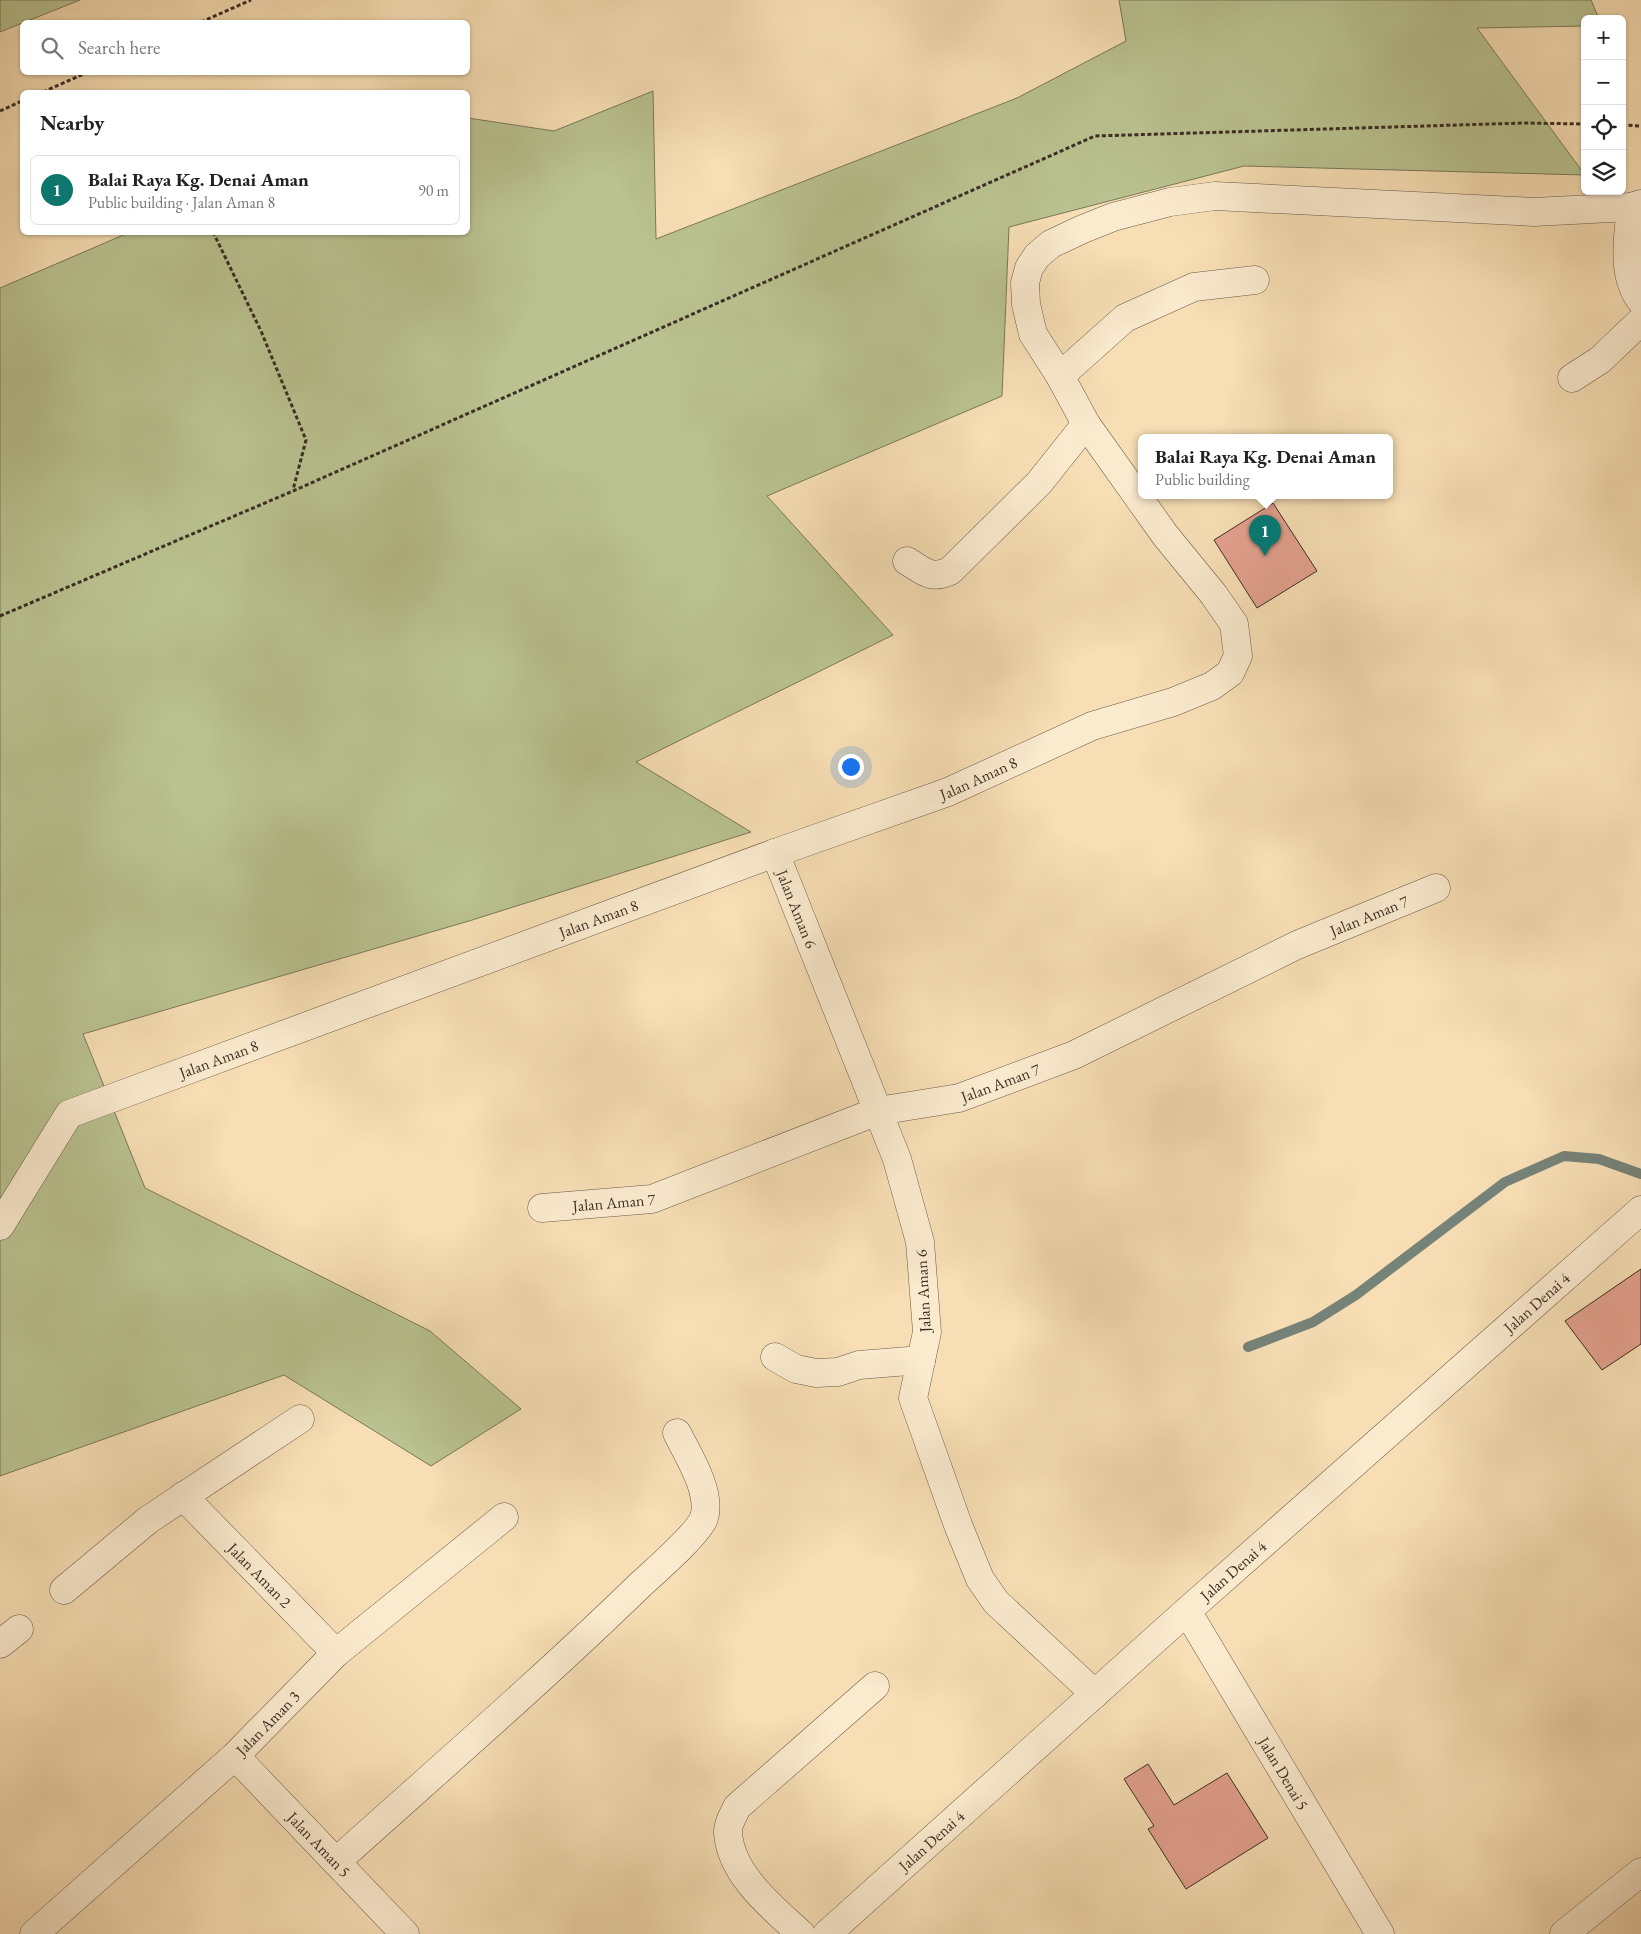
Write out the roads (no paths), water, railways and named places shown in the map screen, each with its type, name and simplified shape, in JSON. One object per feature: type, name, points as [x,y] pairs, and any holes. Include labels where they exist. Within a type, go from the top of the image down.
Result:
[{"type":"street","points":[[907,561],[928,574],[939,576],[950,571],[1039,484],[1086,424],[1060,376],[1033,334],[1026,304],[1025,283],[1029,268],[1037,256],[1051,244],[1113,217],[1170,202],[1216,196],[1534,212],[1636,206],[1626,246],[1630,276],[1641,301]]},
{"type":"street","points":[[1060,376],[1125,318],[1194,287],[1255,280]]},
{"type":"street","points":[[1572,378],[1600,360],[1641,321]]},
{"type":"street","name":"Jalan Aman 8","points":[[1086,424],[1138,497]]},
{"type":"street","name":"Jalan Aman 8","points":[[0,1226],[69,1114],[775,853],[948,792],[1092,726],[1173,702],[1204,689],[1230,673],[1238,656],[1234,624],[1214,595],[1165,535],[1139,499]]},
{"type":"street","name":"Jalan Aman 6","points":[[775,853],[897,1159],[920,1242],[927,1332],[913,1398],[958,1525],[980,1579],[996,1602],[1095,1694]]},
{"type":"street","name":"Jalan Aman 7","points":[[542,1208],[652,1199],[878,1111],[960,1098],[1074,1055],[1297,945],[1436,888]]},
{"type":"street","name":"Jalan Denai 4","points":[[827,1934],[1187,1611],[1641,1210]]},
{"type":"street","points":[[775,1357],[796,1369],[816,1373],[838,1372],[859,1365],[922,1360]]},
{"type":"street","points":[[64,1590],[148,1520],[300,1419]]},
{"type":"street","points":[[336,1862],[602,1622],[690,1537],[704,1518],[706,1503],[702,1483],[677,1433]]},
{"type":"street","name":"Jalan Aman 2","points":[[183,1496],[336,1653]]},
{"type":"street","name":"Jalan Aman 3","points":[[34,1934],[235,1756],[336,1653],[504,1517]]},
{"type":"street","name":"Jalan Denai 5","points":[[1187,1611],[1380,1934]]},
{"type":"street","points":[[801,1934],[745,1877],[734,1856],[727,1831],[737,1807],[875,1686]]},
{"type":"street","name":"Jalan Aman 5","points":[[235,1756],[405,1934]]},
{"type":"street","points":[[1564,1934],[1641,1872]]},
{"type":"waterway","points":[[1248,1347],[1313,1322],[1356,1295],[1505,1182],[1564,1156],[1599,1159],[1641,1174]]},
{"type":"place","name":"Balai Raya Kg. Denai Aman","points":[[1265,556]]}]
